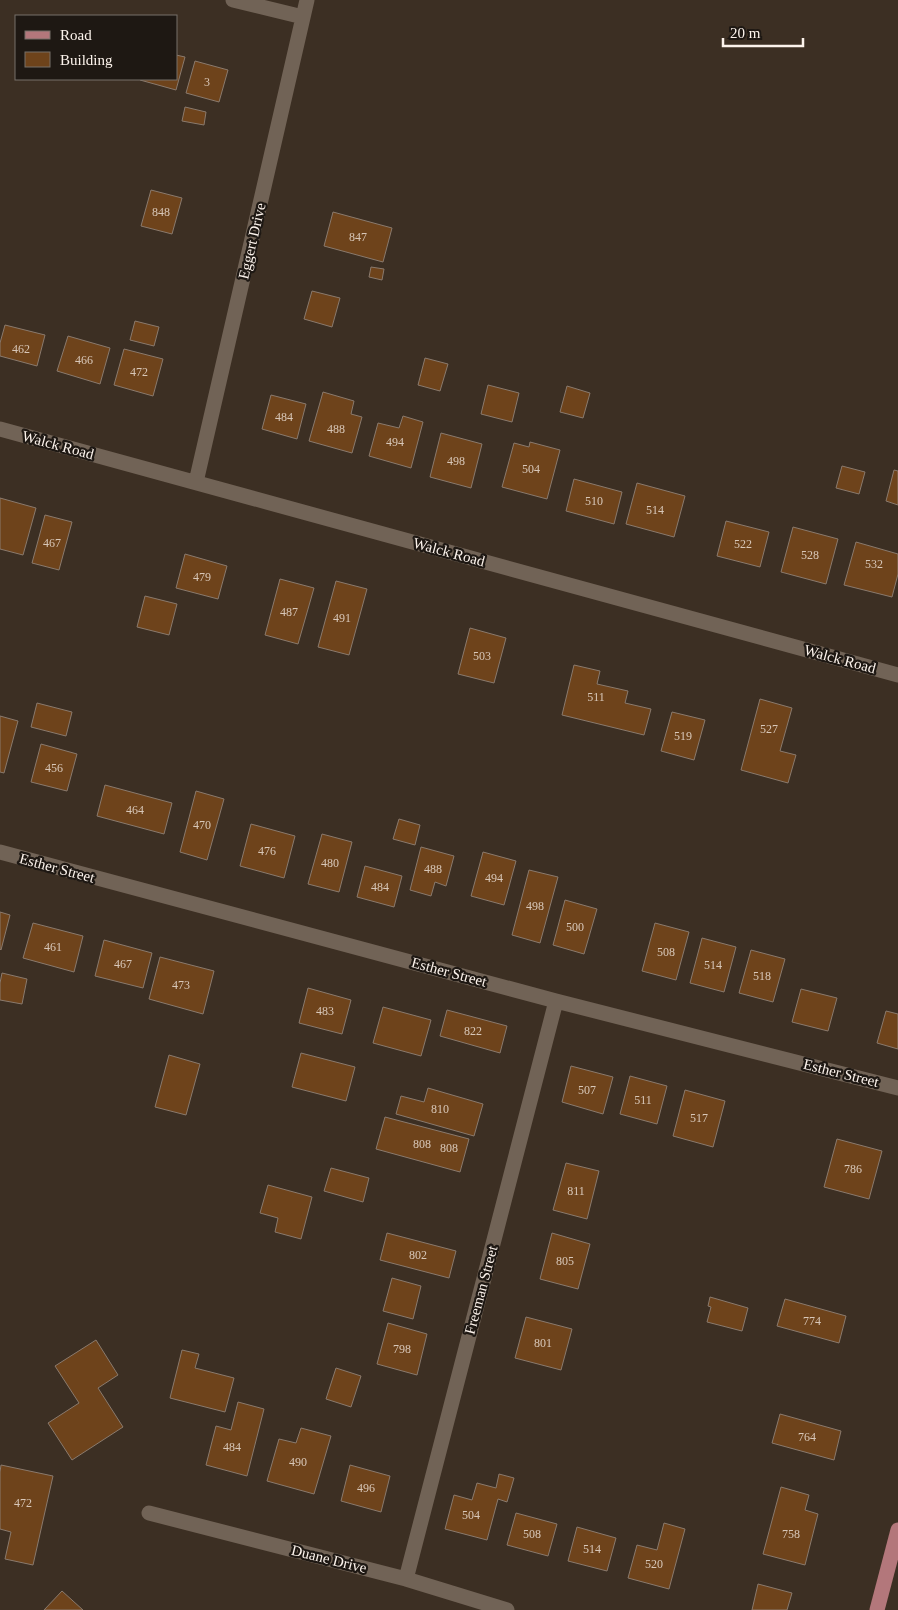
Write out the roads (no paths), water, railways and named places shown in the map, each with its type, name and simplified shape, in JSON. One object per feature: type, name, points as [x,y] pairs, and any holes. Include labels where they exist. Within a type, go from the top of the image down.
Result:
[{"type":"main road","points":[[877,1610],[898,1530]]},
{"type":"street","points":[[233,0],[303,17]]},
{"type":"street","name":"Eggert Drive","points":[[196,482],[307,0]]},
{"type":"street","name":"Walck Road","points":[[0,429],[898,675]]},
{"type":"street","name":"Esther Street","points":[[0,852],[556,1001],[898,1088]]},
{"type":"street","name":"Freeman Street","points":[[406,1579],[556,1001]]},
{"type":"street","name":"Duane Drive","points":[[149,1513],[406,1579],[507,1610]]}]
